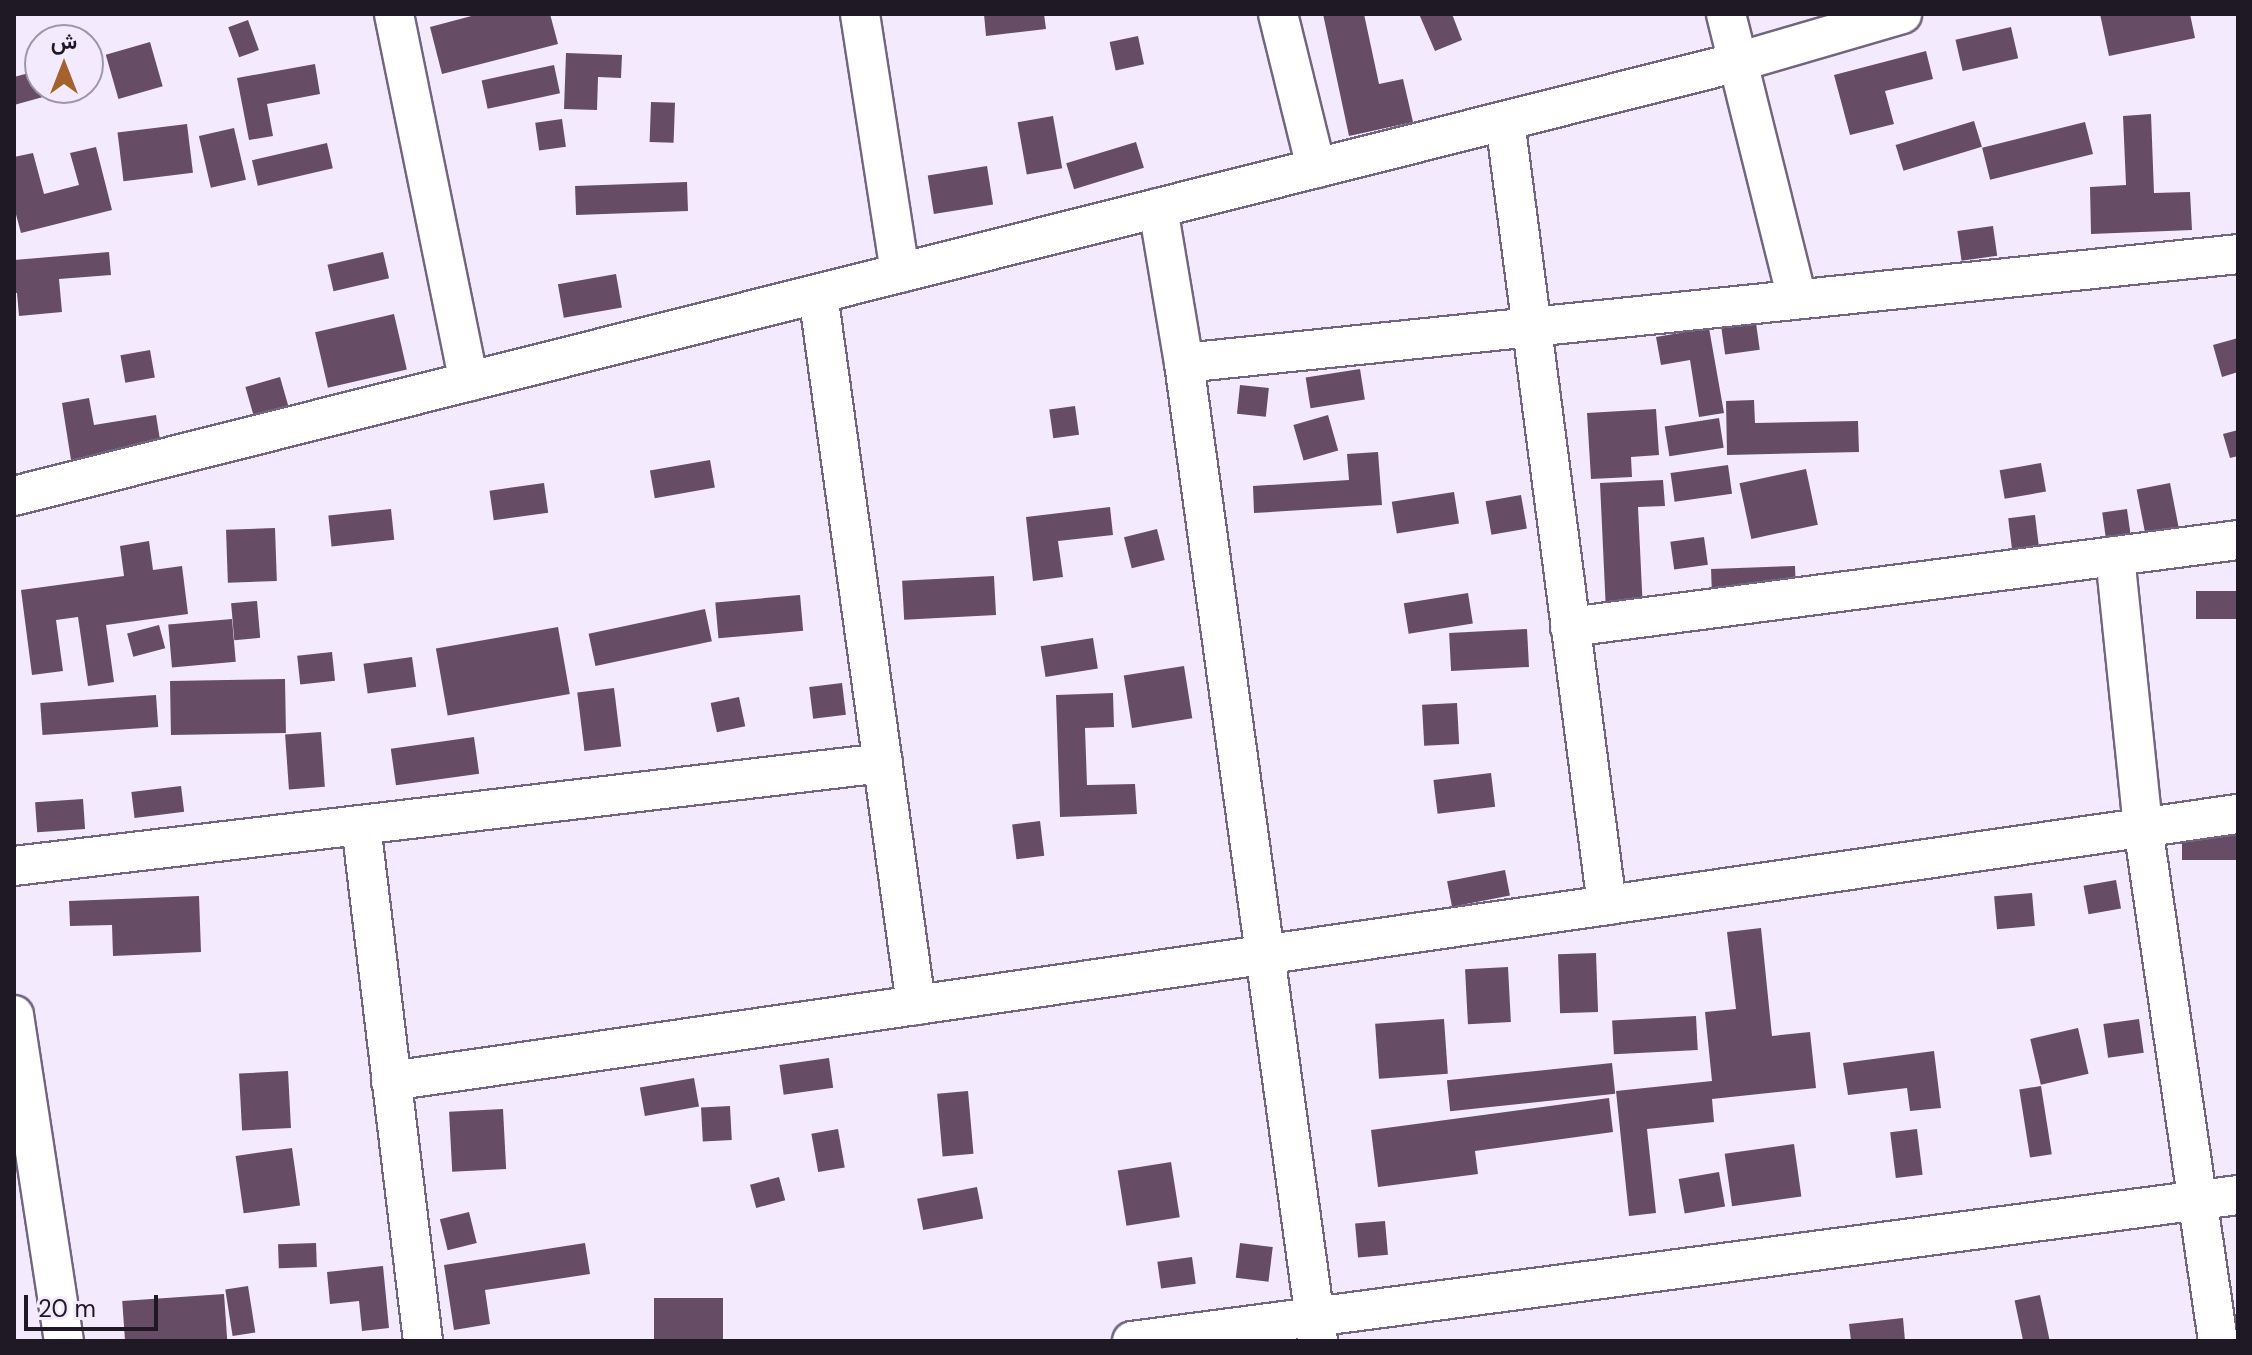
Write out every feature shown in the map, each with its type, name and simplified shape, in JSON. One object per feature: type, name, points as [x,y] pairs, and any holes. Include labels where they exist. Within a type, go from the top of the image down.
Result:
[{"type":"street","points":[[394,14],[469,381]]},
{"type":"street","points":[[860,14],[900,273]]},
{"type":"street","points":[[1278,14],[1316,168]]},
{"type":"street","points":[[1726,14],[1797,299]]},
{"type":"street","points":[[14,496],[1738,62],[1902,14]]},
{"type":"street","points":[[1505,121],[1607,905]]},
{"type":"street","points":[[1158,208],[1184,363],[1316,1329]]},
{"type":"street","points":[[1184,363],[2238,254]]},
{"type":"street","points":[[818,294],[916,1005]]},
{"type":"street","points":[[1570,627],[2238,540]]},
{"type":"street","points":[[2115,556],[2143,827],[2218,1341]]},
{"type":"street","points":[[14,866],[883,763]]},
{"type":"street","points":[[391,1081],[2238,814]]},
{"type":"street","points":[[361,825],[423,1341]]},
{"type":"street","points":[[14,1015],[30,1223],[64,1341]]},
{"type":"street","points":[[1132,1341],[1316,1329],[2238,1195]]},
{"type":"building","points":[[479,14],[550,14],[558,44],[442,74],[430,27]]},
{"type":"building","points":[[984,14],[1044,14],[1046,29],[986,36]]},
{"type":"building","points":[[1323,14],[1364,14],[1379,84],[1403,79],[1413,122],[1349,136]]},
{"type":"building","points":[[1419,14],[1452,14],[1462,40],[1435,51]]},
{"type":"building","points":[[2100,14],[2190,14],[2195,38],[2109,56]]},
{"type":"building","points":[[248,20],[259,50],[239,57],[228,27]]},
{"type":"building","points":[[2011,27],[2018,58],[1963,71],[1955,40]]},
{"type":"building","points":[[1138,36],[1144,64],[1116,70],[1110,42]]},
{"type":"building","points":[[150,42],[163,86],[118,99],[106,55]]},
{"type":"building","points":[[1926,51],[1933,79],[1885,91],[1894,124],[1850,135],[1834,75]]},
{"type":"building","points":[[566,53],[622,55],[621,78],[598,77],[597,110],[564,109]]},
{"type":"building","points":[[315,64],[320,94],[267,104],[273,136],[249,140],[237,78]]},
{"type":"building","points":[[554,65],[560,93],[488,109],[482,80]]},
{"type":"building","points":[[24,74],[24,102],[14,105],[14,77]]},
{"type":"building","points":[[651,102],[675,103],[674,143],[650,142]]},
{"type":"building","points":[[2151,114],[2154,193],[2190,192],[2192,230],[2091,234],[2090,187],[2126,185],[2123,116]]},
{"type":"building","points":[[1053,116],[1062,168],[1027,174],[1018,122]]},
{"type":"building","points":[[562,119],[566,147],[539,150],[535,123]]},
{"type":"building","points":[[1974,121],[1982,147],[1903,171],[1896,145]]},
{"type":"building","points":[[2085,122],[2093,154],[1990,180],[1982,148]]},
{"type":"building","points":[[187,124],[193,173],[123,181],[118,133]]},
{"type":"building","points":[[234,128],[246,180],[211,188],[199,136]]},
{"type":"building","points":[[1136,142],[1144,168],[1074,189],[1066,163]]},
{"type":"building","points":[[327,143],[333,168],[258,186],[252,160]]},
{"type":"building","points":[[96,147],[112,210],[21,233],[14,207],[14,157],[33,153],[44,194],[79,185],[70,153]]},
{"type":"building","points":[[987,166],[993,205],[934,214],[928,175]]},
{"type":"building","points":[[687,182],[688,211],[576,215],[575,186]]},
{"type":"building","points":[[1993,226],[1997,256],[1962,261],[1957,231]]},
{"type":"building","points":[[109,252],[111,275],[59,279],[62,312],[19,316],[17,293],[14,293],[14,260]]},
{"type":"building","points":[[383,252],[389,278],[334,291],[327,265]]},
{"type":"building","points":[[616,274],[622,307],[564,318],[558,284]]},
{"type":"building","points":[[394,314],[407,370],[328,388],[315,332]]},
{"type":"building","points":[[1756,323],[1760,350],[1725,355],[1721,328]]},
{"type":"building","points":[[1709,328],[1724,413],[1699,417],[1690,360],[1661,365],[1656,337]]},
{"type":"building","points":[[2238,338],[2238,372],[2222,377],[2213,345]]},
{"type":"building","points":[[150,350],[155,378],[125,383],[120,355]]},
{"type":"building","points":[[1360,369],[1365,400],[1311,408],[1306,378]]},
{"type":"building","points":[[280,377],[289,408],[254,418],[245,387]]},
{"type":"building","points":[[1240,385],[1269,388],[1266,417],[1237,414]]},
{"type":"building","points":[[89,398],[94,425],[156,415],[161,446],[71,460],[62,403]]},
{"type":"building","points":[[1754,400],[1755,423],[1858,421],[1859,452],[1727,455],[1726,401]]},
{"type":"building","points":[[1075,406],[1079,435],[1053,438],[1049,410]]},
{"type":"building","points":[[1656,409],[1659,455],[1631,457],[1632,477],[1591,479],[1587,413]]},
{"type":"building","points":[[1328,415],[1338,451],[1304,460],[1293,425]]},
{"type":"building","points":[[1719,418],[1724,448],[1669,456],[1665,427]]},
{"type":"building","points":[[2238,430],[2238,456],[2230,458],[2223,434]]},
{"type":"building","points":[[1378,452],[1382,505],[1254,513],[1253,486],[1349,480],[1347,454]]},
{"type":"building","points":[[710,460],[715,488],[655,498],[650,471]]},
{"type":"building","points":[[2041,463],[2046,492],[2005,499],[2000,470]]},
{"type":"building","points":[[1728,465],[1732,494],[1675,502],[1671,473]]},
{"type":"building","points":[[1806,469],[1818,525],[1751,539],[1739,483]]},
{"type":"building","points":[[1663,480],[1665,506],[1638,507],[1643,611],[1606,612],[1600,483]]},
{"type":"building","points":[[544,483],[548,513],[494,520],[490,491]]},
{"type":"building","points":[[2170,483],[2179,530],[2146,537],[2137,489]]},
{"type":"building","points":[[1454,492],[1459,524],[1397,533],[1392,502]]},
{"type":"building","points":[[1521,495],[1527,528],[1491,535],[1486,501]]},
{"type":"building","points":[[1110,507],[1113,535],[1058,541],[1063,577],[1033,581],[1026,517]]},
{"type":"building","points":[[391,509],[394,540],[332,546],[328,516]]},
{"type":"building","points":[[2127,509],[2131,538],[2106,541],[2102,512]]},
{"type":"building","points":[[2035,515],[2040,555],[2013,558],[2008,518]]},
{"type":"building","points":[[275,528],[277,581],[228,583],[226,530]]},
{"type":"building","points":[[1157,529],[1165,560],[1132,568],[1124,537]]},
{"type":"building","points":[[1704,537],[1708,565],[1674,569],[1670,542]]},
{"type":"building","points":[[149,541],[153,570],[182,566],[188,614],[106,625],[114,682],[88,686],[78,617],[56,620],[63,671],[32,675],[21,590],[124,576],[120,546]]},
{"type":"building","points":[[1795,566],[1796,594],[1712,597],[1711,569]]},
{"type":"building","points":[[994,576],[996,615],[904,620],[902,581]]},
{"type":"building","points":[[2196,591],[2238,591],[2238,619],[2196,619]]},
{"type":"building","points":[[1468,593],[1473,624],[1409,634],[1404,603]]},
{"type":"building","points":[[800,595],[803,631],[718,638],[715,602]]},
{"type":"building","points":[[257,601],[260,638],[234,640],[231,603]]},
{"type":"building","points":[[705,609],[712,641],[595,666],[589,634]]},
{"type":"building","points":[[232,619],[236,662],[172,667],[168,625]]},
{"type":"building","points":[[159,625],[165,648],[133,657],[127,634]]},
{"type":"building","points":[[558,627],[570,694],[448,715],[436,649]]},
{"type":"building","points":[[1527,629],[1529,667],[1451,671],[1449,633]]},
{"type":"building","points":[[1093,638],[1098,669],[1046,677],[1041,646]]},
{"type":"building","points":[[332,652],[335,681],[300,684],[297,656]]},
{"type":"building","points":[[412,657],[416,687],[368,694],[363,664]]},
{"type":"building","points":[[1184,666],[1192,718],[1132,728],[1124,676]]},
{"type":"building","points":[[285,679],[286,733],[171,735],[170,681]]},
{"type":"building","points":[[842,683],[846,715],[813,719],[809,687]]},
{"type":"building","points":[[614,688],[621,747],[584,751],[577,693]]},
{"type":"building","points":[[1113,693],[1114,727],[1085,728],[1087,785],[1135,784],[1137,814],[1060,817],[1056,695]]},
{"type":"building","points":[[156,695],[158,727],[43,735],[40,703]]},
{"type":"building","points":[[739,697],[745,726],[717,732],[711,703]]},
{"type":"building","points":[[1457,703],[1459,744],[1424,746],[1422,705]]},
{"type":"building","points":[[321,732],[325,787],[289,789],[285,735]]},
{"type":"building","points":[[474,737],[479,774],[396,785],[391,749]]},
{"type":"building","points":[[1491,773],[1495,807],[1438,814],[1433,780]]},
{"type":"building","points":[[181,786],[184,812],[135,818],[131,792]]},
{"type":"building","points":[[83,799],[85,829],[37,832],[35,802]]},
{"type":"building","points":[[1040,821],[1044,856],[1016,859],[1012,824]]},
{"type":"building","points":[[2182,829],[2238,829],[2238,860],[2182,860]]},
{"type":"building","points":[[1505,870],[1510,896],[1452,907],[1447,881]]},
{"type":"building","points":[[2116,880],[2121,909],[2089,914],[2084,886]]},
{"type":"building","points":[[2032,893],[2035,926],[1997,929],[1994,896]]},
{"type":"building","points":[[199,896],[201,952],[113,956],[112,925],[70,926],[69,901]]},
{"type":"building","points":[[1761,928],[1772,1036],[1810,1032],[1816,1088],[1712,1099],[1714,1122],[1647,1129],[1656,1213],[1629,1216],[1616,1091],[1712,1081],[1705,1012],[1736,1009],[1727,932]]},
{"type":"building","points":[[1596,953],[1598,1012],[1560,1013],[1558,954]]},
{"type":"building","points":[[1508,967],[1511,1022],[1468,1024],[1465,969]]},
{"type":"building","points":[[1696,1016],[1698,1050],[1614,1054],[1612,1020]]},
{"type":"building","points":[[1444,1019],[1448,1074],[1379,1079],[1375,1024]]},
{"type":"building","points":[[2139,1019],[2144,1053],[2108,1058],[2103,1024]]},
{"type":"building","points":[[2078,1028],[2089,1074],[2041,1085],[2030,1039]]},
{"type":"building","points":[[1934,1051],[1941,1108],[1910,1111],[1907,1088],[1848,1095],[1843,1063]]},
{"type":"building","points":[[829,1058],[833,1088],[784,1095],[779,1065]]},
{"type":"building","points":[[1612,1063],[1615,1094],[1450,1111],[1447,1080]]},
{"type":"building","points":[[288,1071],[291,1128],[242,1130],[239,1074]]},
{"type":"building","points":[[694,1078],[699,1107],[645,1116],[640,1088]]},
{"type":"building","points":[[2041,1086],[2052,1154],[2030,1158],[2019,1089]]},
{"type":"building","points":[[968,1091],[973,1154],[943,1156],[937,1094]]},
{"type":"building","points":[[1609,1098],[1613,1132],[1475,1151],[1478,1174],[1378,1187],[1371,1130]]},
{"type":"building","points":[[730,1106],[732,1140],[703,1141],[701,1108]]},
{"type":"building","points":[[503,1109],[506,1169],[452,1172],[449,1112]]},
{"type":"building","points":[[838,1129],[845,1167],[818,1172],[811,1134]]},
{"type":"building","points":[[1917,1129],[1923,1175],[1896,1178],[1890,1132]]},
{"type":"building","points":[[1794,1144],[1801,1196],[1732,1206],[1725,1154]]},
{"type":"building","points":[[292,1148],[300,1205],[244,1213],[236,1156]]},
{"type":"building","points":[[1171,1162],[1180,1217],[1126,1226],[1118,1170]]},
{"type":"building","points":[[1719,1172],[1725,1206],[1685,1214],[1679,1179]]},
{"type":"building","points":[[779,1177],[785,1200],[756,1208],[750,1185]]},
{"type":"building","points":[[977,1187],[983,1218],[923,1230],[917,1199]]},
{"type":"building","points":[[469,1212],[477,1243],[448,1250],[440,1219]]},
{"type":"building","points":[[1385,1221],[1388,1255],[1358,1257],[1355,1224]]},
{"type":"building","points":[[316,1243],[317,1267],[279,1268],[278,1244]]},
{"type":"building","points":[[585,1243],[590,1274],[485,1290],[490,1324],[454,1330],[444,1265]]},
{"type":"building","points":[[1240,1243],[1273,1247],[1268,1282],[1236,1278]]},
{"type":"building","points":[[1192,1257],[1196,1284],[1161,1289],[1157,1262]]},
{"type":"building","points":[[383,1266],[389,1328],[362,1331],[359,1301],[330,1304],[327,1272]]},
{"type":"building","points":[[248,1286],[255,1332],[233,1336],[225,1290]]},
{"type":"building","points":[[224,1294],[227,1341],[125,1341],[122,1301]]},
{"type":"building","points":[[2040,1295],[2050,1341],[2023,1341],[2015,1300]]},
{"type":"building","points":[[654,1298],[723,1298],[723,1341],[654,1341]]},
{"type":"building","points":[[1903,1318],[1905,1341],[1851,1341],[1849,1324]]}]
